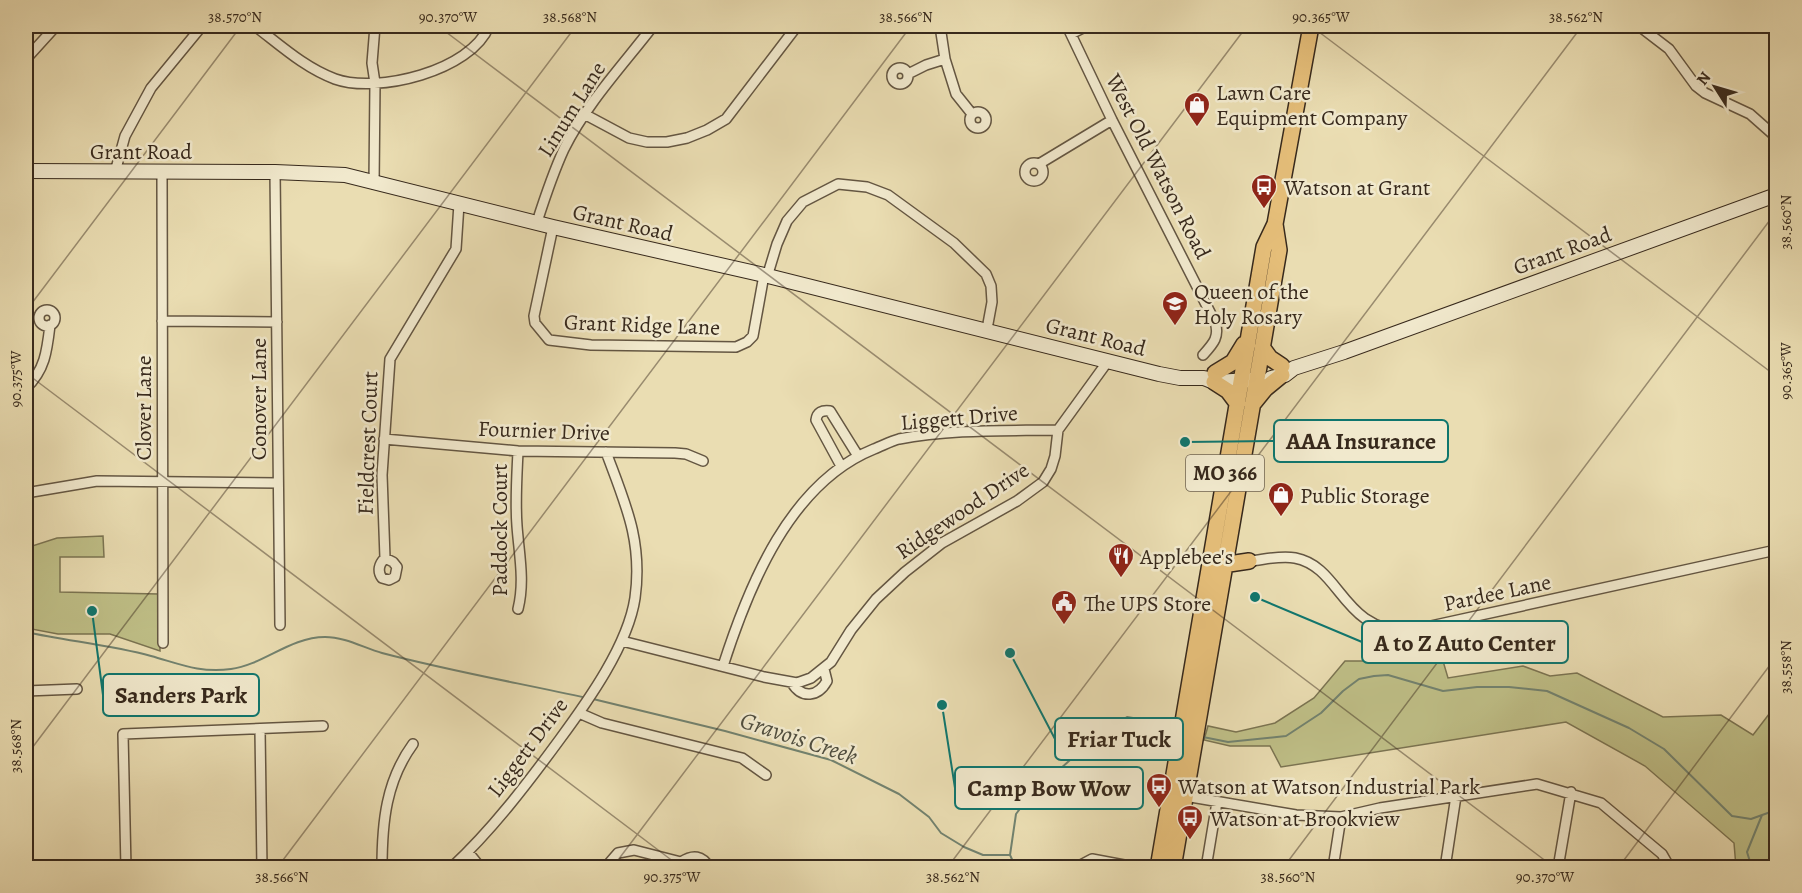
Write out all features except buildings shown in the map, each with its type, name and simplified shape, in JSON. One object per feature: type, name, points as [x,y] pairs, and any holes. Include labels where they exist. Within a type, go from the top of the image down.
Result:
[{"type":"main road","name":"MO 366","points":[[1158,867],[1186,745],[1219,567],[1249,376],[1248,339],[1264,247],[1275,224],[1311,26]]},
{"type":"main road","name":"MO 366","points":[[1249,376],[1262,347],[1279,250],[1275,224]]},
{"type":"main road","points":[[1248,339],[1233,362],[1211,378],[1244,404],[1286,370],[1270,358],[1262,347]]},
{"type":"main road","name":"MO 366","points":[[1219,567],[1244,404]]},
{"type":"main road","points":[[1219,567],[1248,561]]},
{"type":"main road","points":[[1219,567],[1248,561]]},
{"type":"main road","name":"MO 366","points":[[1173,867],[1185,796],[1186,745]]},
{"type":"street","points":[[26,59],[56,26]]},
{"type":"street","points":[[115,172],[125,136],[151,88],[202,26]]},
{"type":"street","points":[[255,26],[315,70],[351,84],[421,76],[442,68],[467,54],[486,34],[489,26]]},
{"type":"street","points":[[374,184],[375,83],[372,63],[375,26]]},
{"type":"street","name":"Linum Lane","points":[[537,222],[549,184],[565,147],[598,95],[654,26]]},
{"type":"street","points":[[586,115],[629,138],[648,142],[667,142],[687,138],[707,130],[726,119],[797,26]]},
{"type":"street","points":[[939,26],[945,59],[956,94],[972,114]]},
{"type":"street","points":[[1069,30],[1087,26]]},
{"type":"street","points":[[1639,26],[1669,49],[1696,86],[1705,93],[1750,114],[1776,137]]},
{"type":"street","name":"West Old Watson Road","points":[[1069,30],[1215,322],[1218,330],[1216,340],[1203,355]]},
{"type":"street","points":[[908,74],[926,64],[945,59]]},
{"type":"street","points":[[1039,164],[1112,120]]},
{"type":"street","name":"Grant Road","points":[[26,171],[275,172],[345,175],[374,184],[987,329],[1180,378],[1249,376],[1286,370],[1344,352],[1776,195]]},
{"type":"street","name":"Conover Lane","points":[[275,172],[280,625]]},
{"type":"street","name":"Clover Lane","points":[[162,173],[163,643]]},
{"type":"street","points":[[766,276],[787,221],[802,202],[838,184],[867,187],[888,195],[954,243],[986,274],[991,286],[992,302],[987,329]]},
{"type":"street","name":"Fieldcrest Court","points":[[385,558],[382,475],[390,358],[456,249],[459,204]]},
{"type":"street","name":"Grant Ridge Lane","points":[[554,227],[534,316],[535,324],[549,340],[591,345],[736,347],[753,336],[766,276]]},
{"type":"street","points":[[162,321],[277,322]]},
{"type":"street","points":[[26,388],[42,367],[47,355],[50,325]]},
{"type":"street","points":[[1058,430],[1108,361]]},
{"type":"street","points":[[841,466],[816,420],[820,412],[830,411],[858,456]]},
{"type":"street","name":"Liggett Drive","points":[[723,666],[739,615],[787,522],[801,504],[841,466],[858,456],[897,440],[970,431],[1058,430]]},
{"type":"street","name":"Ridgewood Drive","points":[[622,641],[792,683],[811,678],[824,669],[876,598],[911,566],[942,543],[1017,501],[1043,482],[1051,469],[1055,456],[1058,430]]},
{"type":"street","name":"Fournier Drive","points":[[384,439],[518,450],[675,453],[686,454],[703,461]]},
{"type":"street","name":"Paddock Court","points":[[518,450],[517,523],[522,580],[522,595],[518,609]]},
{"type":"street","name":"Liggett Drive","points":[[451,867],[468,852],[529,781],[594,690],[622,641],[635,599],[636,547],[633,524],[606,452]]},
{"type":"street","points":[[26,493],[97,481],[278,483]]},
{"type":"street","name":"Pardee Lane","points":[[1248,561],[1294,558],[1306,562],[1318,569],[1350,607],[1364,618],[1392,631],[1408,631],[1776,550]]},
{"type":"street","name":"Ridgewood Drive","points":[[792,683],[797,691],[807,695],[817,692],[827,681],[824,669]]},
{"type":"street","points":[[26,691],[77,689]]},
{"type":"street","points":[[581,709],[602,723],[742,758],[766,775]]},
{"type":"street","points":[[126,867],[123,734],[323,726]]},
{"type":"street","points":[[260,730],[262,867]]},
{"type":"street","points":[[382,867],[383,818],[386,801],[394,777],[413,744]]},
{"type":"street","points":[[1185,796],[1296,815],[1341,817],[1380,808],[1537,784],[1571,792],[1600,803],[1662,854],[1670,867]]},
{"type":"street","points":[[1558,867],[1571,792]]},
{"type":"street","points":[[1445,867],[1456,796]]},
{"type":"street","points":[[1206,867],[1217,802]]},
{"type":"street","points":[[1333,867],[1341,817]]},
{"type":"street","points":[[605,867],[618,853],[634,850],[683,865],[692,856],[699,857],[710,867]]},
{"type":"street","points":[[468,852],[481,867]]},
{"type":"street","points":[[1075,867],[1092,859],[1140,867]]},
{"type":"green space","points":[[103,536],[104,557],[60,557],[60,592],[159,594],[160,651],[110,634],[58,634],[26,628],[26,548],[57,538]]},
{"type":"green space","points":[[1345,661],[1443,661],[1448,678],[1523,666],[1550,676],[1577,673],[1663,717],[1721,715],[1753,735],[1776,705],[1776,867],[1736,867],[1734,843],[1645,766],[1566,722],[1281,767],[1270,746],[1230,746],[1204,740],[1208,726],[1236,732],[1275,723],[1314,698]]},
{"type":"waterway","name":"Gravois Creek","points":[[26,632],[120,649],[209,670],[243,666],[300,641],[332,637],[382,653],[587,698]]},
{"type":"waterway","name":"Gravois Creek","points":[[1203,737],[1228,742],[1286,736],[1321,713],[1359,679],[1374,676],[1388,675],[1443,691],[1477,687],[1509,687],[1547,691],[1629,728],[1664,749],[1732,816],[1751,819],[1776,810]]},
{"type":"waterway","name":"Gravois Creek","points":[[593,699],[831,760],[899,794],[929,817],[941,833],[983,855],[1010,855],[1016,814],[1029,797],[1100,733],[1127,717],[1157,722],[1174,729]]},
{"type":"waterway","points":[[1752,868],[1747,852],[1762,815]]},
{"type":"waterway","points":[[1010,855],[1016,868]]},
{"type":"place","name":"Lawn Care Equipment Company","points":[[1197,128]]},
{"type":"place","name":"Watson at Grant","points":[[1264,210]]},
{"type":"place","name":"Queen of the Holy Rosary","points":[[1175,327]]},
{"type":"place","name":"AAA Insurance","points":[[1185,442]]},
{"type":"place","name":"Public Storage","points":[[1281,518]]},
{"type":"place","name":"Applebee's","points":[[1121,579]]},
{"type":"place","name":"A to Z Auto Center","points":[[1255,597]]},
{"type":"place","name":"Sanders Park","points":[[92,611]]},
{"type":"place","name":"The UPS Store","points":[[1064,626]]},
{"type":"place","name":"Friar Tuck","points":[[1010,653]]},
{"type":"place","name":"Camp Bow Wow","points":[[942,705]]},
{"type":"place","name":"Watson at Watson Industrial Park","points":[[1159,809]]},
{"type":"place","name":"Watson at Brookview","points":[[1190,841]]}]
